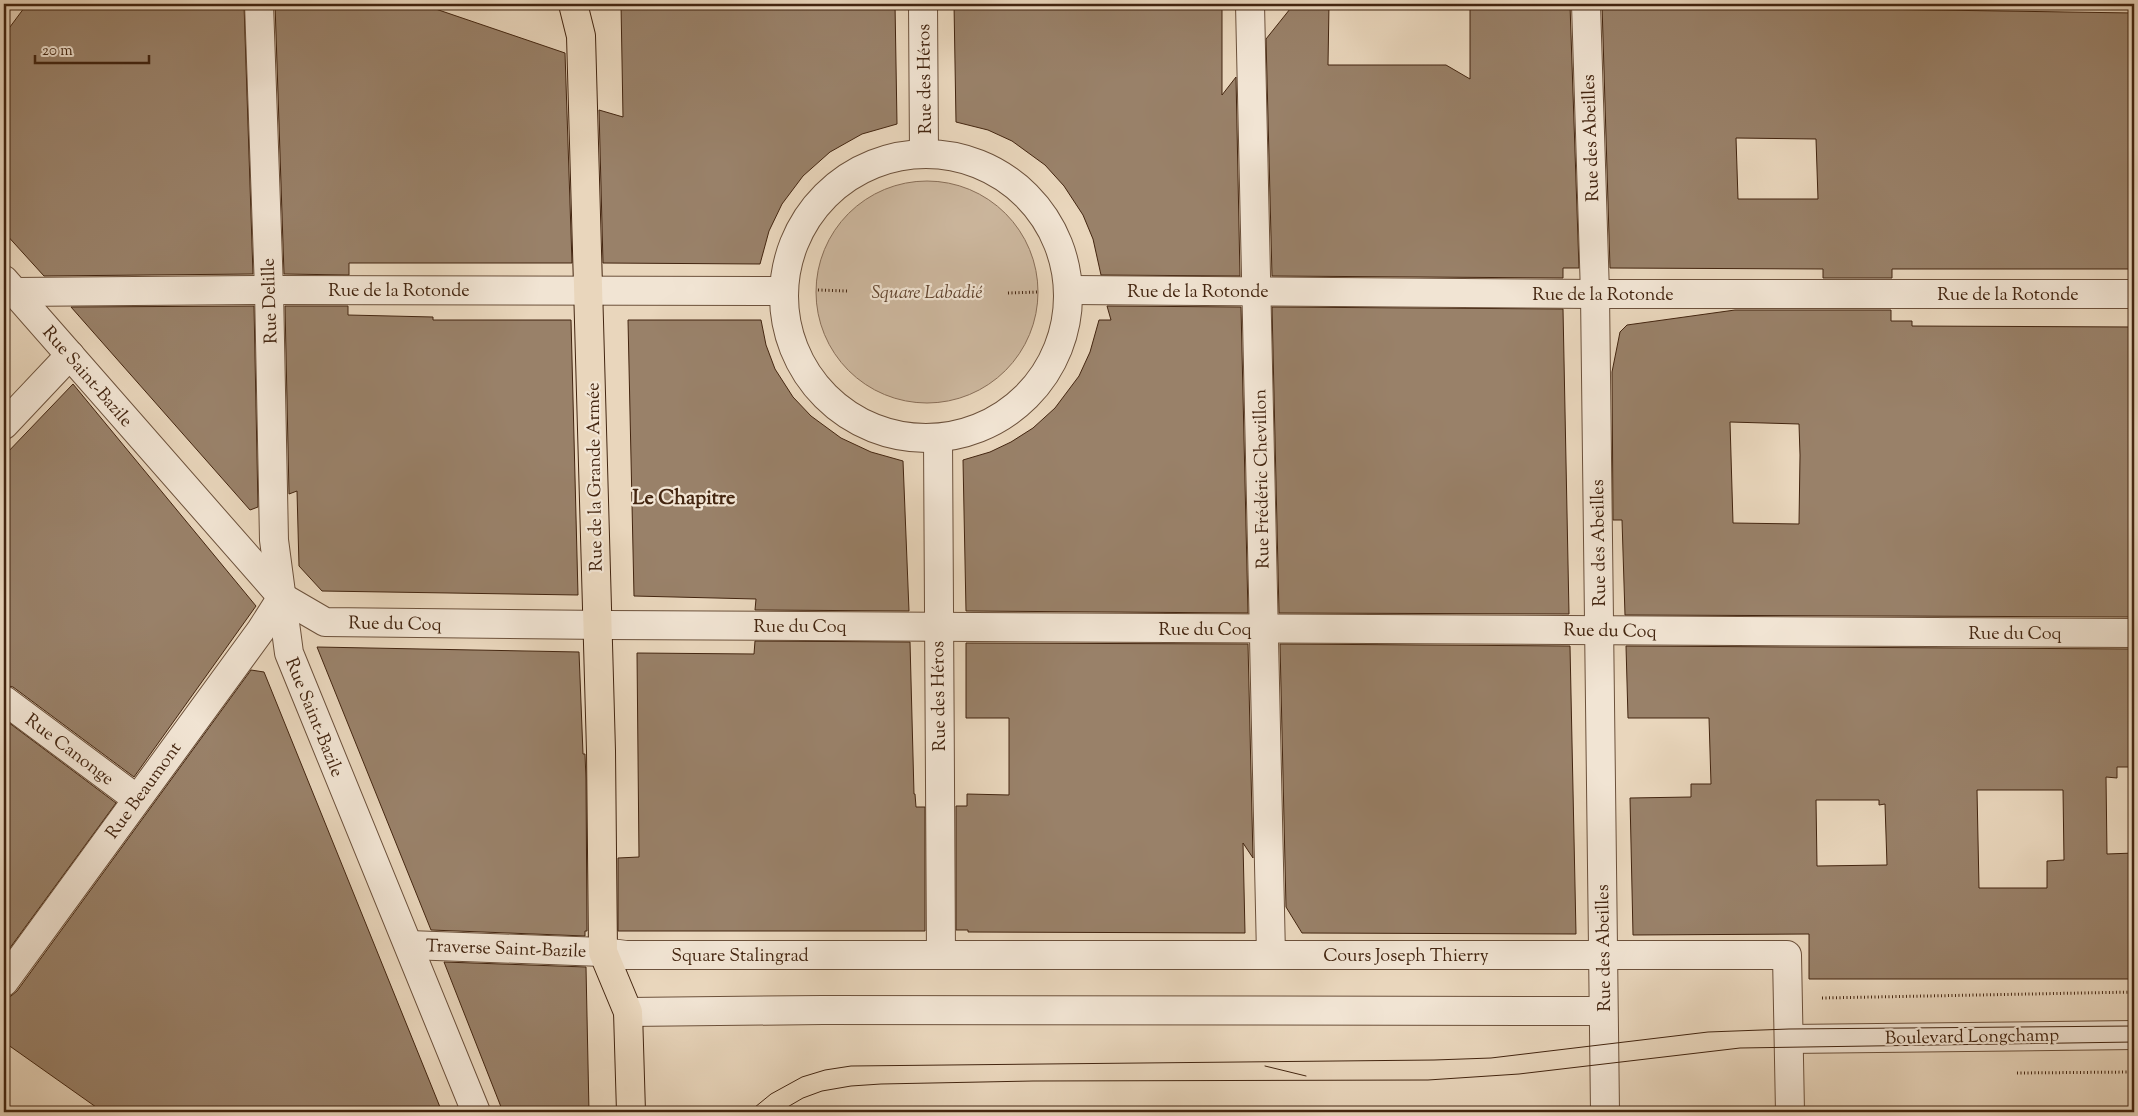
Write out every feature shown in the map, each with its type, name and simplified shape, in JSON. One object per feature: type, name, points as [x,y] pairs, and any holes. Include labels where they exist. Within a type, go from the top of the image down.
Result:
[{"type":"main road","name":"Rue de la Grande Armée","points":[[573,4],[581,36],[601,751],[604,952]]},
{"type":"main road","points":[[604,952],[628,1012],[631,1112]]},
{"type":"street","name":"Rue Delille","points":[[259,4],[269,290],[274,540],[282,597]]},
{"type":"street","name":"Rue des Héros","points":[[923,4],[924,154]]},
{"type":"street","name":"Rue Frédéric Chevillon","points":[[1250,4],[1258,291],[1263,629],[1271,955]]},
{"type":"street","name":"Rue des Abeilles","points":[[1586,4],[1595,294],[1605,1112]]},
{"type":"street","points":[[924,154],[961,157],[990,168],[1016,185],[1037,206],[1054,232],[1064,260],[1071,290],[1061,343],[1050,367],[1034,389],[1015,408],[993,422],[968,432],[938,438],[915,438],[888,433],[862,423],[839,408],[819,390],[803,367],[791,342],[785,315],[784,291],[790,252],[806,218],[829,191],[860,170],[894,156],[924,154]]},
{"type":"street","name":"Rue de la Rotonde","points":[[9,286],[269,290],[784,291]]},
{"type":"street","name":"Rue Saint-Bazile","points":[[9,286],[282,597],[289,652],[476,1112]]},
{"type":"street","name":"Rue de la Rotonde","points":[[1071,290],[1595,294],[2134,294]]},
{"type":"street","points":[[4,425],[70,355]]},
{"type":"street","name":"Rue des Héros","points":[[938,438],[941,955]]},
{"type":"street","name":"Rue du Coq","points":[[282,597],[325,622],[2134,633]]},
{"type":"street","name":"Rue Beaumont","points":[[4,982],[261,630],[282,597]]},
{"type":"street","name":"Rue Canonge","points":[[4,700],[137,799]]},
{"type":"street","name":"Traverse Saint-Bazile","points":[[409,945],[604,952]]},
{"type":"street","name":"Square Stalingrad","points":[[604,952],[626,955],[941,955]]},
{"type":"street","name":"Cours Joseph Thierry","points":[[941,955],[1787,955],[1788,1000],[1799,1038],[1790,1112]]},
{"type":"street","points":[[628,1012],[956,1010],[1604,1011]]},
{"type":"street","name":"Boulevard Longchamp","points":[[1799,1038],[2134,1035]]},
{"type":"path","points":[[1788,1000],[2134,992]]},
{"type":"green space","name":"Square Labadié","points":[[927,181],[949,183],[969,189],[997,206],[1013,222],[1030,250],[1036,270],[1038,292],[1036,314],[1030,334],[1013,362],[997,378],[969,395],[949,401],[927,403],[905,401],[885,395],[857,378],[841,362],[824,334],[818,314],[816,292],[818,270],[824,250],[841,222],[857,206],[885,189],[905,183]]},
{"type":"building","points":[[27,4],[244,4],[253,274],[44,276],[4,232],[4,35]]},
{"type":"building","points":[[275,4],[421,4],[565,53],[572,263],[349,263],[349,275],[284,274]]},
{"type":"building","points":[[621,4],[895,4],[897,124],[862,134],[830,152],[803,176],[782,204],[769,231],[760,264],[603,263],[599,110],[623,117]]},
{"type":"building","points":[[954,4],[1222,4],[1222,95],[1236,77],[1240,276],[1101,275],[1093,239],[1083,215],[1064,186],[1045,165],[1012,141],[988,130],[956,122]]},
{"type":"building","points":[[1294,4],[1329,4],[1328,65],[1446,65],[1470,79],[1470,4],[1570,5],[1579,268],[1563,268],[1563,278],[1272,276],[1266,39]]},
{"type":"building","points":[[1602,5],[2134,13],[2134,269],[1892,269],[1892,278],[1823,278],[1823,269],[1610,268]],"holes":[[[1736,138],[1816,139],[1818,199],[1738,199]]]},
{"type":"building","points":[[254,306],[258,507],[250,510],[71,307]]},
{"type":"building","points":[[285,306],[348,306],[348,315],[433,317],[433,320],[571,320],[578,595],[322,591],[299,566],[297,491],[289,494]]},
{"type":"building","points":[[1107,306],[1241,307],[1248,613],[966,611],[963,460],[990,452],[1011,442],[1033,428],[1055,408],[1079,376],[1090,352],[1099,320],[1111,320]]},
{"type":"building","points":[[1272,307],[1563,309],[1569,614],[1279,613]]},
{"type":"building","points":[[1735,310],[1891,310],[1891,321],[1912,321],[1912,326],[2134,327],[2134,617],[1625,615],[1622,520],[1613,520],[1612,372],[1620,332],[1627,325]],"holes":[[[1730,422],[1799,424],[1799,524],[1733,523]]]},
{"type":"building","points":[[628,320],[761,320],[766,345],[775,369],[793,397],[811,416],[841,438],[871,452],[903,461],[909,611],[755,610],[756,599],[634,596]]},
{"type":"building","points":[[73,384],[256,606],[134,777],[13,687],[4,685],[4,456]]},
{"type":"building","points":[[755,641],[910,642],[914,794],[916,807],[925,807],[925,931],[618,931],[618,858],[639,857],[637,653],[754,654]]},
{"type":"building","points":[[966,643],[1248,644],[1253,858],[1243,843],[1245,933],[968,932],[968,930],[956,930],[956,806],[967,806],[967,794],[1009,795],[1009,718],[966,718]]},
{"type":"building","points":[[1280,644],[1570,646],[1576,934],[1302,933],[1286,907]]},
{"type":"building","points":[[1626,646],[2134,649],[2134,767],[2117,767],[2117,778],[2106,777],[2107,854],[2134,853],[2134,979],[1809,979],[1809,934],[1633,935],[1630,798],[1691,797],[1691,784],[1711,784],[1709,718],[1628,718]],"holes":[[[1977,790],[2063,790],[2064,860],[2047,861],[2047,888],[1979,888]],[[1816,800],[1879,800],[1879,805],[1885,804],[1887,865],[1817,866]]]},
{"type":"building","points":[[317,647],[579,652],[583,754],[585,754],[586,779],[587,931],[585,931],[585,936],[431,930]]},
{"type":"building","points":[[251,670],[264,672],[442,1112],[103,1112],[4,1042],[4,997],[11,996],[17,991]]},
{"type":"building","points":[[4,719],[116,803],[4,956]]},
{"type":"building","points":[[444,962],[586,967],[589,1112],[503,1112]]},
{"type":"tram line","points":[[749,1112],[771,1094],[802,1077],[825,1070],[851,1066],[1434,1060],[1491,1058],[1708,1032],[1789,1029],[2134,1026]]},
{"type":"tram line","points":[[779,1112],[803,1098],[822,1091],[851,1086],[881,1084],[1033,1081],[1428,1080],[1519,1074],[1740,1048],[2134,1042]]},
{"type":"tram line","points":[[1265,1066],[1306,1076]]},
{"type":"district","name":"Le Chapitre","points":[[684,497]]}]
